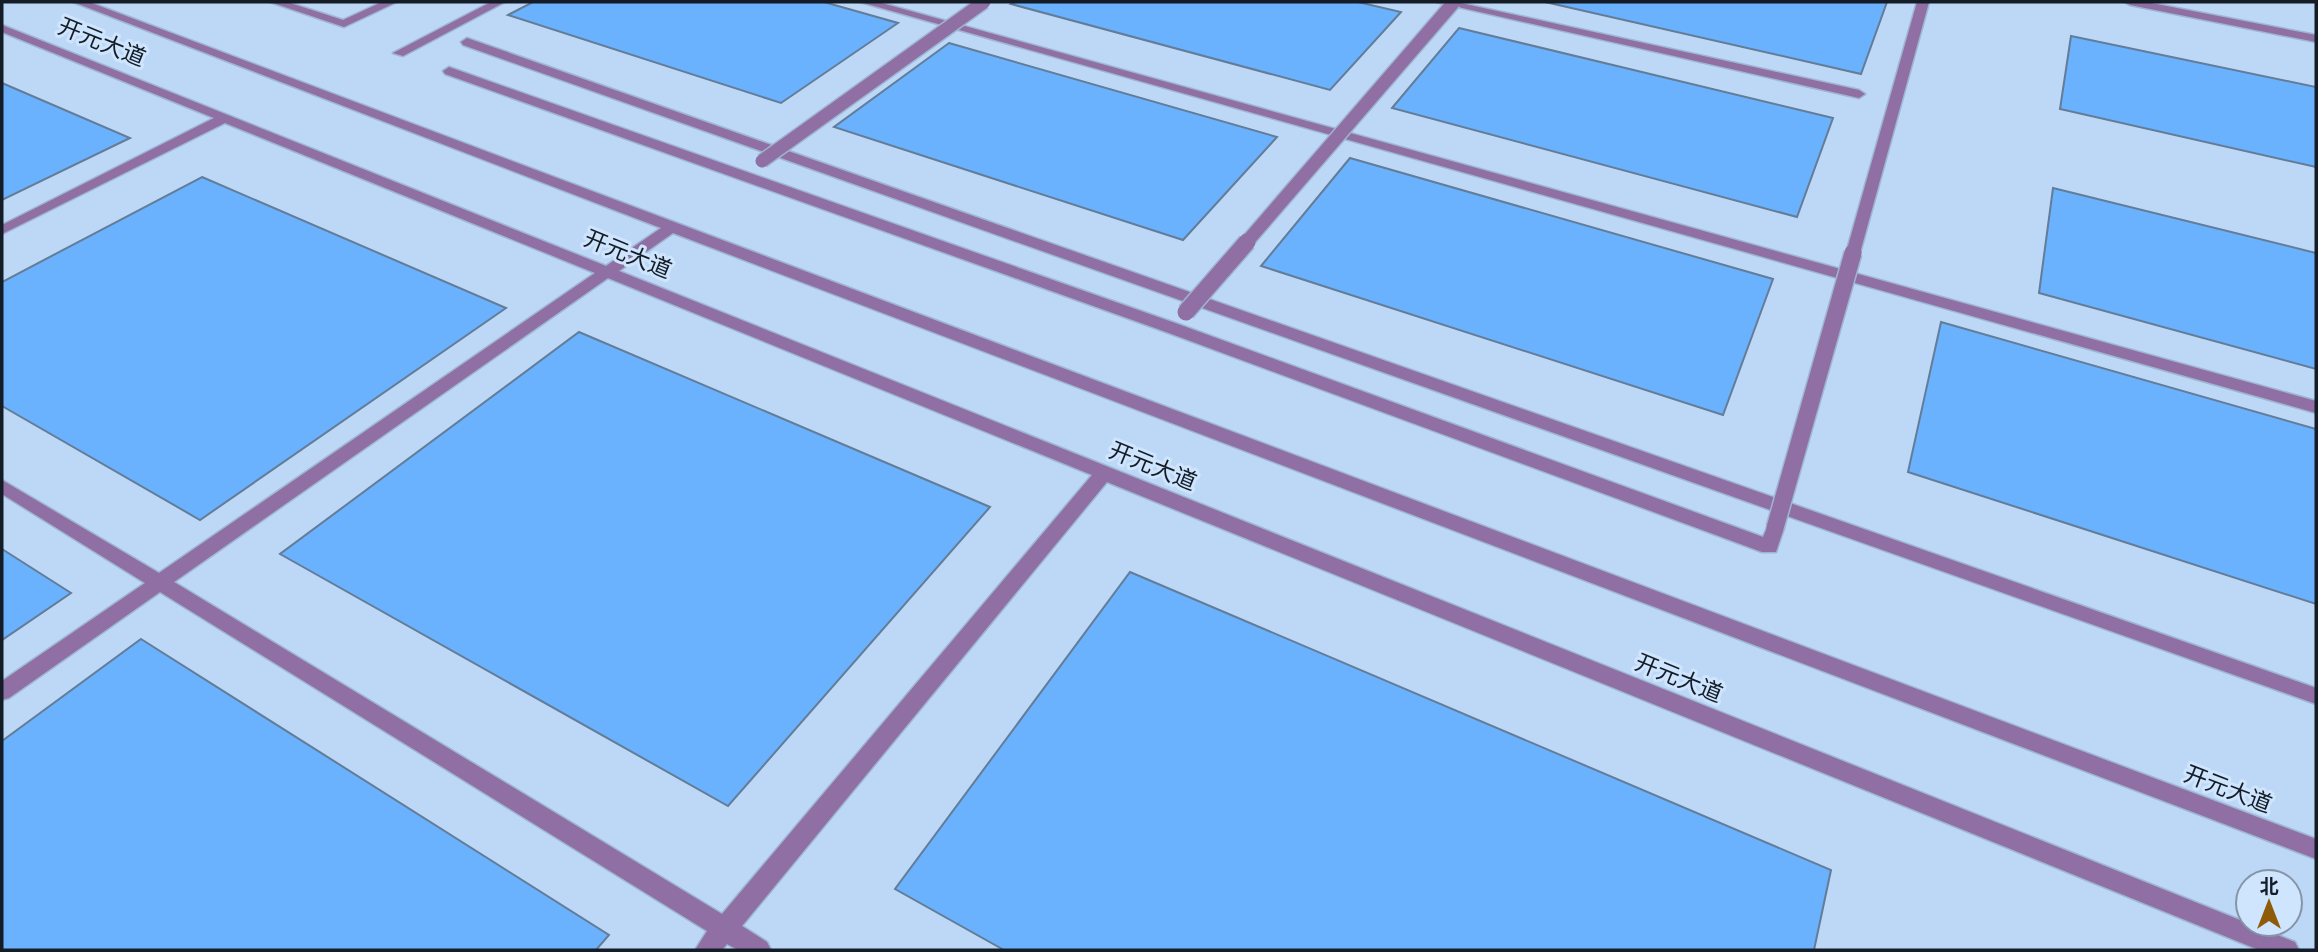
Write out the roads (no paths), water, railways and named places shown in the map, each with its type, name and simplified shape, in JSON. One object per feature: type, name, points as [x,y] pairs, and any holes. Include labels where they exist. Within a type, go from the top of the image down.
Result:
[{"type":"street","name":"开元大道","points":[[79,2],[2316,849]]},
{"type":"street","points":[[276,2],[344,24],[391,2]]},
{"type":"street","points":[[399,53],[499,2]]},
{"type":"street","points":[[866,2],[2316,407]]},
{"type":"street","points":[[741,175],[984,2]]},
{"type":"street","points":[[1442,2],[1859,94]]},
{"type":"street","points":[[1172,328],[1454,2]]},
{"type":"street","points":[[449,71],[1172,328],[1769,547],[1923,2]]},
{"type":"street","points":[[2130,2],[2316,39]]},
{"type":"street","name":"开元大道","points":[[2,28],[2287,950]]},
{"type":"street","points":[[467,42],[2316,696]]},
{"type":"street","points":[[2,230],[225,118]]},
{"type":"street","points":[[2,692],[673,226]]},
{"type":"street","points":[[707,950],[1104,473]]},
{"type":"street","points":[[2,486],[758,950]]}]
